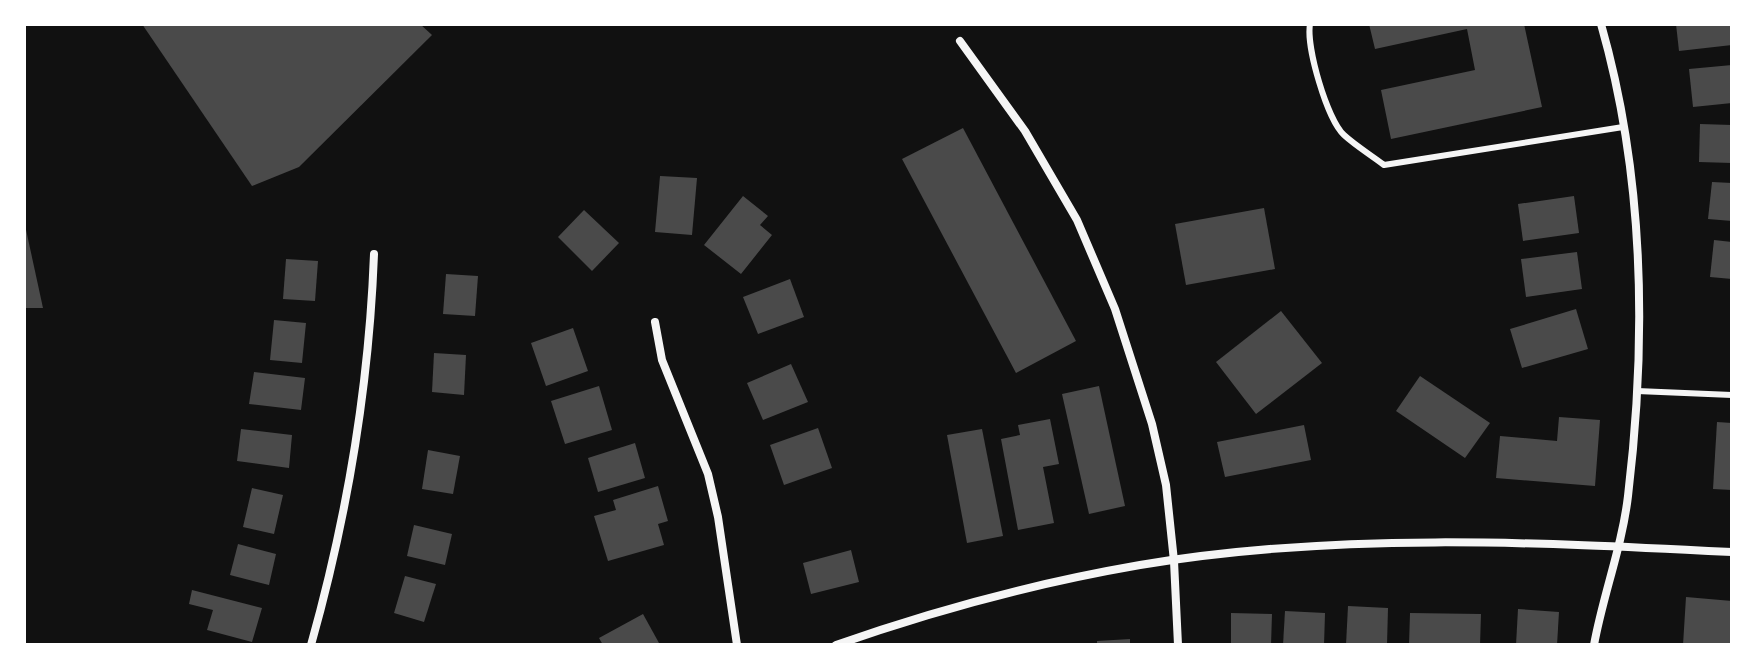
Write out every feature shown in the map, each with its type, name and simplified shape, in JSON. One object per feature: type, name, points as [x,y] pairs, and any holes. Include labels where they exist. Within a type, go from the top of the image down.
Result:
[{"type":"street","points":[[1594,645],[1628,498],[1637,391],[1640,277],[1633,177],[1601,24]]},
{"type":"street","points":[[960,41],[1025,131],[1077,220],[1097,262],[1136,368],[1166,485],[1178,645]]},
{"type":"street","points":[[311,645],[329,580],[359,432],[371,321],[374,254]]},
{"type":"street","points":[[655,322],[662,360],[708,474],[718,517],[737,645]]},
{"type":"street","points":[[836,645],[1005,592],[1174,561],[1250,552],[1396,542],[1532,542],[1732,552]]},
{"type":"lane","points":[[1310,24],[1308,36],[1316,77],[1341,133],[1384,165],[1623,127]]},
{"type":"lane","points":[[1637,391],[1732,395]]},
{"type":"building","points":[[142,24],[420,24],[432,35],[299,167],[252,186]]},
{"type":"building","points":[[1369,24],[1524,24],[1542,107],[1391,139],[1381,90],[1475,70],[1467,29],[1375,49]]},
{"type":"building","points":[[1676,24],[1732,24],[1732,45],[1679,51]]},
{"type":"building","points":[[1732,65],[1732,103],[1693,107],[1689,69]]},
{"type":"building","points":[[1700,124],[1732,125],[1732,163],[1699,162]]},
{"type":"building","points":[[963,128],[1076,341],[1016,373],[902,159]]},
{"type":"building","points":[[660,176],[697,178],[692,235],[655,232]]},
{"type":"building","points":[[1712,182],[1732,183],[1732,221],[1708,219]]},
{"type":"building","points":[[743,196],[768,216],[760,225],[772,235],[741,274],[704,245]]},
{"type":"building","points":[[1574,196],[1579,233],[1523,241],[1518,204]]},
{"type":"building","points":[[1264,208],[1275,269],[1186,285],[1175,224]]},
{"type":"building","points":[[584,210],[619,243],[592,271],[558,237]]},
{"type":"building","points":[[25,225],[43,308],[24,308]]},
{"type":"building","points":[[1714,240],[1732,242],[1732,279],[1710,277]]},
{"type":"building","points":[[1577,252],[1582,289],[1526,297],[1521,259]]},
{"type":"building","points":[[286,259],[318,261],[315,301],[283,299]]},
{"type":"building","points":[[446,274],[478,276],[475,316],[443,314]]},
{"type":"building","points":[[790,279],[804,317],[758,334],[743,297]]},
{"type":"building","points":[[1576,309],[1588,349],[1522,368],[1510,329]]},
{"type":"building","points":[[1281,311],[1322,363],[1256,414],[1216,362]]},
{"type":"building","points":[[274,320],[306,323],[302,363],[270,360]]},
{"type":"building","points":[[573,328],[588,371],[546,386],[531,343]]},
{"type":"building","points":[[434,353],[466,355],[464,395],[432,392]]},
{"type":"building","points":[[791,364],[808,402],[763,420],[747,383]]},
{"type":"building","points":[[254,372],[305,378],[301,410],[249,404]]},
{"type":"building","points":[[1420,376],[1490,423],[1465,458],[1396,411]]},
{"type":"building","points":[[599,386],[612,430],[565,444],[551,401]]},
{"type":"building","points":[[1099,386],[1125,506],[1089,514],[1062,394]]},
{"type":"building","points":[[1559,417],[1600,420],[1595,486],[1496,478],[1500,436],[1557,441]]},
{"type":"building","points":[[1050,419],[1059,464],[1043,467],[1054,523],[1018,530],[1001,439],[1020,435],[1018,425]]},
{"type":"building","points":[[1717,422],[1732,423],[1732,490],[1713,489]]},
{"type":"building","points":[[1304,425],[1311,460],[1225,477],[1217,442]]},
{"type":"building","points":[[818,428],[832,468],[784,485],[770,445]]},
{"type":"building","points":[[241,429],[292,435],[289,468],[237,461]]},
{"type":"building","points":[[982,429],[1003,536],[967,543],[947,435]]},
{"type":"building","points":[[635,443],[645,478],[598,492],[588,458]]},
{"type":"building","points":[[428,450],[460,456],[453,494],[422,489]]},
{"type":"building","points":[[658,486],[668,521],[658,524],[664,545],[608,561],[594,516],[616,510],[613,500]]},
{"type":"building","points":[[252,488],[283,495],[274,534],[243,527]]},
{"type":"building","points":[[414,525],[452,534],[445,565],[407,556]]},
{"type":"building","points":[[238,544],[276,554],[269,585],[230,575]]},
{"type":"building","points":[[851,550],[859,582],[811,594],[803,563]]},
{"type":"building","points":[[405,576],[436,584],[424,622],[394,613]]},
{"type":"building","points":[[192,590],[262,608],[252,642],[207,630],[213,610],[189,604]]},
{"type":"building","points":[[1686,597],[1732,601],[1732,645],[1683,645]]},
{"type":"building","points":[[1348,606],[1388,608],[1387,645],[1346,645]]},
{"type":"building","points":[[1518,609],[1559,612],[1557,645],[1516,645]]},
{"type":"building","points":[[1285,611],[1325,613],[1324,645],[1283,645]]},
{"type":"building","points":[[1231,613],[1272,614],[1271,645],[1231,645]]},
{"type":"building","points":[[1410,613],[1481,614],[1480,645],[1409,645]]},
{"type":"building","points":[[643,614],[659,643],[603,645],[599,638]]},
{"type":"building","points":[[1130,639],[1130,645],[1097,645],[1097,641]]}]
